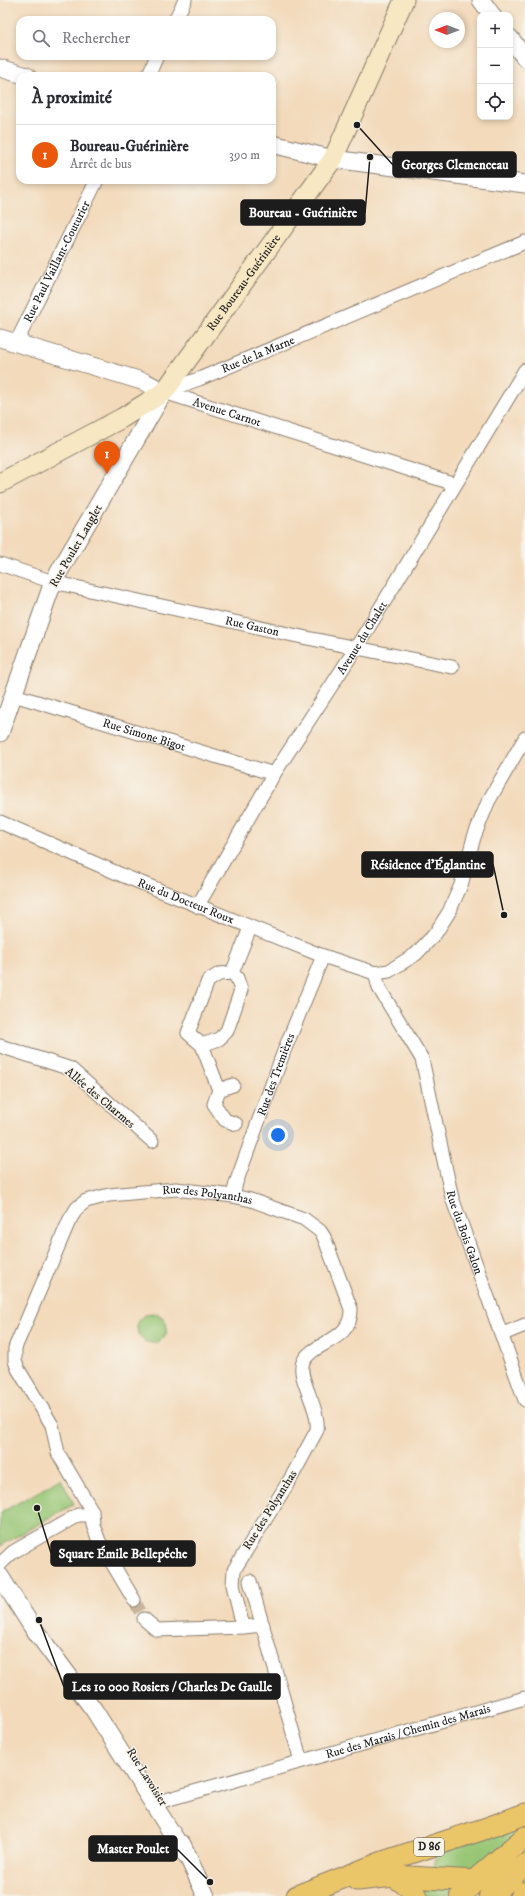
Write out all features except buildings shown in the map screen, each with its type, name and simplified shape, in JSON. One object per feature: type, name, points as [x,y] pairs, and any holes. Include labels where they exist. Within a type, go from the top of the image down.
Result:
[{"type":"highway","points":[[490,1896],[520,1868]]},
{"type":"highway","points":[[522,1896],[525,1892]]},
{"type":"main road","name":"Rue Boureau-Guérinière","points":[[164,392],[333,160],[404,0]]},
{"type":"main road","name":"Rue de la Marne","points":[[0,484],[122,418],[164,392]]},
{"type":"main road","name":"D 86","points":[[297,1896],[383,1862],[525,1814]]},
{"type":"main road","points":[[438,1879],[427,1870],[429,1855],[468,1840],[484,1829]]},
{"type":"main road","points":[[468,1888],[525,1837]]},
{"type":"main road","name":"D 86","points":[[335,1882],[394,1876],[438,1879],[468,1888],[520,1868]]},
{"type":"main road","points":[[394,1876],[410,1888],[416,1896]]},
{"type":"street","points":[[176,16],[185,0]]},
{"type":"street","points":[[481,0],[490,12]]},
{"type":"street","points":[[513,42],[525,58]]},
{"type":"street","points":[[150,72],[155,60]]},
{"type":"street","points":[[0,68],[16,73]]},
{"type":"street","points":[[276,145],[333,160],[525,184]]},
{"type":"street","name":"Rue Paul Vaillant-Couturier","points":[[16,343],[95,184]]},
{"type":"street","name":"Rue de la Marne","points":[[164,392],[206,376],[525,242]]},
{"type":"street","name":"Avenue Carnot","points":[[0,338],[145,382],[164,392],[455,484]]},
{"type":"street","name":"Avenue du Chalet","points":[[199,906],[274,774],[356,648],[525,370]]},
{"type":"street","name":"Rue Poulet Langlet","points":[[0,733],[53,582],[164,392]]},
{"type":"street","name":"Rue Gaston","points":[[0,564],[53,582],[356,648],[452,667]]},
{"type":"street","name":"Rue Simone Bigot","points":[[14,696],[274,774]]},
{"type":"street","points":[[375,973],[389,971],[416,954],[435,934],[449,912],[461,885],[474,836],[488,802],[525,738]]},
{"type":"street","name":"Rue du Docteur Roux","points":[[0,822],[250,928],[323,956],[375,973]]},
{"type":"street","points":[[232,973],[250,928]]},
{"type":"street","name":"Rue des Tremières","points":[[233,1196],[236,1183],[284,1051],[323,956]]},
{"type":"street","points":[[202,1045],[219,1039],[227,1031],[241,990],[237,978],[232,973],[225,973],[212,977],[205,986],[188,1033],[202,1045],[219,1090],[214,1104],[225,1120],[236,1124]]},
{"type":"street","name":"Rue du Bois Galon","points":[[375,973],[379,988],[422,1059],[452,1198],[525,1400]]},
{"type":"street","name":"Allée des Charmes","points":[[0,1046],[71,1069],[152,1141]]},
{"type":"street","points":[[219,1090],[233,1085]]},
{"type":"street","name":"Rue des Polyanthas","points":[[134,1600],[97,1536],[89,1514],[58,1453],[52,1425],[18,1369],[14,1356],[17,1341],[73,1213],[81,1204],[99,1196],[176,1189],[233,1196],[251,1200],[299,1217],[316,1226],[324,1237],[349,1304],[351,1315],[344,1330],[308,1355],[303,1362],[302,1371],[317,1412],[317,1430],[290,1478],[234,1570],[233,1585],[243,1627]]},
{"type":"street","points":[[502,1334],[525,1325]]},
{"type":"street","points":[[3,1562],[19,1548],[78,1515],[89,1514]]},
{"type":"street","name":"Rue Lavoisier","points":[[0,1576],[31,1625],[94,1710],[114,1743],[159,1802],[206,1896]]},
{"type":"street","points":[[250,1582],[301,1761]]},
{"type":"street","points":[[144,1619],[157,1630],[263,1625]]},
{"type":"street","name":"Rue des Marais / Chemin des Marais","points":[[159,1802],[520,1699]]},
{"type":"green space","points":[[152,1313],[163,1317],[167,1328],[163,1339],[152,1343],[141,1339],[137,1328],[141,1317]]},
{"type":"green space","points":[[61,1479],[74,1504],[0,1546],[0,1513]]},
{"type":"green space","points":[[525,1819],[525,1827],[470,1873],[437,1870],[434,1861],[440,1854]]},
{"type":"green space","points":[[415,1884],[456,1885],[448,1896],[423,1896]]},
{"type":"tunnel","points":[[134,1600],[144,1619]]},
{"type":"place","name":"Georges Clemenceau","points":[[357,125]]},
{"type":"place","name":"Boureau - Guérinière","points":[[370,157]]},
{"type":"place","name":"Boureau-Guérinière","points":[[107,474]]},
{"type":"place","name":"Résidence d'Églantine","points":[[504,915]]},
{"type":"place","name":"Square Émile Bellepêche","points":[[37,1508]]},
{"type":"place","name":"Les 10 000 Rosiers / Charles De Gaulle","points":[[39,1620]]},
{"type":"place","name":"Master Poulet","points":[[210,1882]]}]
